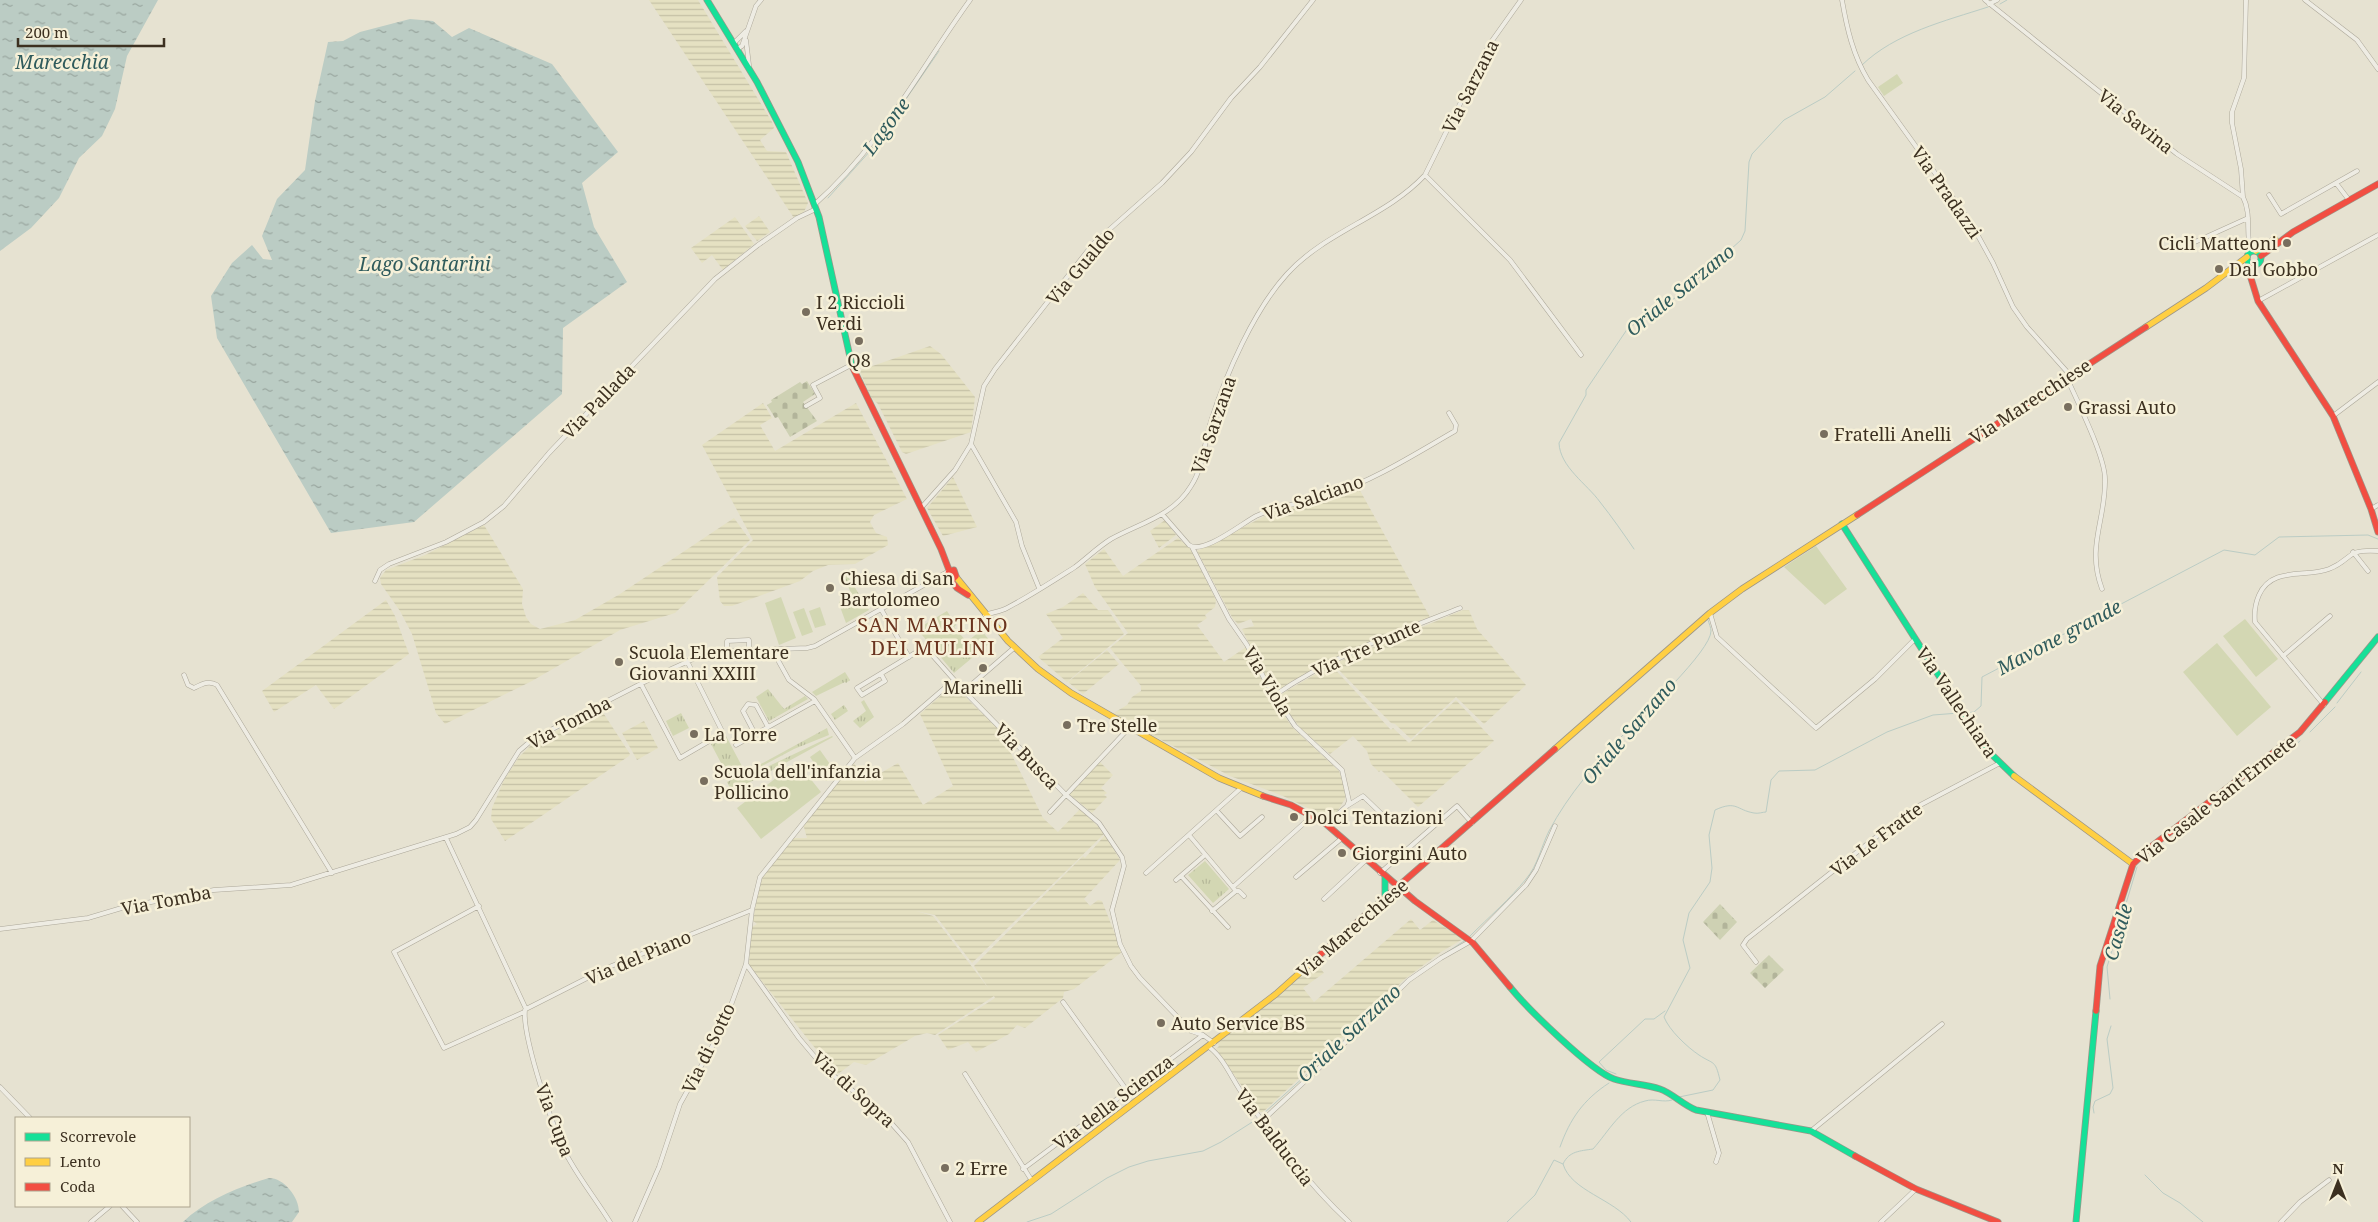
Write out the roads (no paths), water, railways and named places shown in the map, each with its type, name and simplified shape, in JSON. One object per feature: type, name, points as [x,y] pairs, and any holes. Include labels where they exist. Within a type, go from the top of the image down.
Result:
[{"type":"main road","points":[[707,0],[750,70],[798,162],[816,207],[842,332],[851,365],[941,549],[957,588],[972,598],[985,615],[1015,646],[1067,691],[1129,728],[1241,788],[1291,805],[1326,824],[1382,875],[1414,901],[1471,941],[1526,1006],[1597,1069],[1613,1079],[1661,1089],[1684,1105],[1707,1112],[1780,1124],[1811,1132],[1916,1189],[1998,1222]]},
{"type":"main road","name":"Via Marecchiese","points":[[978,1222],[1276,994],[1710,613],[1742,589],[2253,257],[2378,184]]},
{"type":"main road","points":[[2253,257],[2250,275],[2258,301],[2333,416],[2378,529]]},
{"type":"main road","name":"Via Vallechiara","points":[[1842,524],[1968,722],[1986,748],[2000,763]]},
{"type":"main road","name":"Via Casale Sant'Ermete","points":[[2076,1222],[2100,966],[2133,864],[2152,846],[2300,732],[2324,706],[2378,637]]},
{"type":"main road","points":[[2000,763],[2133,864]]},
{"type":"main road","points":[[1382,875],[1384,900]]},
{"type":"street","points":[[736,46],[742,46],[756,6],[761,0]]},
{"type":"street","name":"Via Pallada","points":[[375,581],[380,570],[389,564],[446,542],[484,522],[504,506],[549,453],[714,279],[758,245],[816,207],[876,139],[970,0]]},
{"type":"street","name":"Via Gualdo","points":[[920,508],[955,470],[971,444],[984,386],[995,369],[1093,244],[1162,183],[1185,158],[1313,0]]},
{"type":"street","name":"Via Sarzana","points":[[985,615],[1007,608],[1075,566],[1109,540],[1162,514],[1183,497],[1193,484],[1201,462],[1210,422],[1247,332],[1278,285],[1288,273],[1329,239],[1391,204],[1414,187],[1425,175],[1489,45],[1521,0]]},
{"type":"street","name":"Via Pradazzi","points":[[1842,0],[1850,44],[1857,62],[1971,223],[1993,263],[2013,307],[2068,377],[2102,462],[2105,477],[2094,554],[2097,576],[2102,589]]},
{"type":"street","name":"Via Savina","points":[[1985,0],[2177,154],[2243,197]]},
{"type":"street","points":[[1989,4],[1997,0]]},
{"type":"street","points":[[2246,0],[2244,78],[2232,112],[2232,123],[2242,169],[2243,197],[2248,218],[2248,242],[2253,257]]},
{"type":"street","points":[[2305,0],[2357,40],[2378,69]]},
{"type":"street","points":[[736,46],[748,30]]},
{"type":"street","points":[[748,30],[746,44],[750,70]]},
{"type":"street","points":[[2269,195],[2281,214],[2356,171]]},
{"type":"street","points":[[1425,175],[1510,260],[1581,355]]},
{"type":"street","points":[[2336,183],[2349,200]]},
{"type":"street","points":[[2195,242],[2248,218]]},
{"type":"street","points":[[2258,301],[2378,235]]},
{"type":"street","points":[[806,406],[820,398],[813,385],[851,365]]},
{"type":"street","points":[[2333,416],[2378,382]]},
{"type":"street","name":"Via Salciano","points":[[1192,548],[1203,547],[1256,516],[1279,507],[1329,495],[1377,474],[1455,431],[1456,425],[1450,413]]},
{"type":"street","points":[[971,444],[1016,522],[1022,546],[1039,588]]},
{"type":"street","points":[[2371,509],[2378,505]]},
{"type":"street","points":[[1162,514],[1192,548]]},
{"type":"street","name":"Via Viola","points":[[1192,548],[1229,619],[1247,645],[1267,684],[1295,726],[1342,770],[1348,792],[1347,806]]},
{"type":"street","points":[[2324,706],[2255,622],[2254,612],[2260,593],[2280,576],[2330,569],[2353,552],[2378,551]]},
{"type":"street","points":[[2353,552],[2368,571]]},
{"type":"street","name":"Via Tomba","points":[[0,929],[88,918],[125,907],[214,890],[291,885],[446,838],[470,827],[509,764],[528,743],[687,661],[707,654],[727,651],[815,646],[881,610],[933,578],[951,574]]},
{"type":"street","name":"Via Tre Punte","points":[[1275,695],[1317,668],[1373,642],[1460,608]]},
{"type":"street","points":[[881,610],[909,657],[857,688],[862,695],[886,681],[881,674]]},
{"type":"street","name":"Via Vallechiara","points":[[1710,613],[1717,637],[1816,728],[1875,679],[1915,640]]},
{"type":"street","points":[[2283,656],[2330,616]]},
{"type":"street","points":[[727,651],[727,641],[749,640],[750,650]]},
{"type":"street","points":[[964,691],[1015,646]]},
{"type":"street","name":"Via Busca","points":[[909,657],[926,647],[964,691],[1065,794],[1099,823],[1122,857],[1123,873],[1112,910],[1120,944],[1130,966],[1191,1031],[1202,1035],[1211,1045]]},
{"type":"street","points":[[775,649],[779,662],[789,680],[815,701],[855,758],[903,724],[954,680]]},
{"type":"street","points":[[641,684],[680,758],[723,733],[687,661]]},
{"type":"street","points":[[184,675],[188,685],[194,688],[212,682],[217,685],[332,873]]},
{"type":"street","points":[[736,745],[815,701]]},
{"type":"street","points":[[755,734],[743,711],[748,704],[756,705],[768,727]]},
{"type":"street","points":[[1050,812],[1129,728]]},
{"type":"street","name":"Via di Sotto","points":[[635,1222],[659,1167],[680,1104],[723,1027],[746,964],[752,910],[760,876],[855,758]]},
{"type":"street","name":"Via Le Fratte","points":[[1756,962],[1743,945],[1747,938],[1910,811],[2000,763]]},
{"type":"street","points":[[1146,873],[1241,788]]},
{"type":"street","points":[[1326,824],[1347,806],[1363,796],[1390,822]]},
{"type":"street","points":[[1382,875],[1457,806],[1472,823]]},
{"type":"street","points":[[1217,811],[1240,836],[1262,817]]},
{"type":"street","points":[[1233,887],[1312,816]]},
{"type":"street","points":[[1263,1120],[1409,980],[1440,958],[1471,941],[1526,885],[1536,870],[1555,826]]},
{"type":"street","points":[[1189,836],[1236,891],[1240,891],[1244,896]]},
{"type":"street","name":"Via Cupa","points":[[446,838],[479,906],[525,1010],[529,1043],[556,1128],[569,1159],[610,1222]]},
{"type":"street","points":[[1296,877],[1342,838]]},
{"type":"street","points":[[1176,880],[1205,855]]},
{"type":"street","points":[[1324,899],[1366,860]]},
{"type":"street","points":[[1181,876],[1228,928]]},
{"type":"street","points":[[1212,911],[1236,891]]},
{"type":"street","name":"Via del Piano","points":[[479,906],[394,952],[444,1048],[525,1010],[609,967],[752,910]]},
{"type":"street","name":"Via di Sopra","points":[[746,964],[799,1038],[825,1069],[876,1108],[899,1130],[908,1142],[950,1222]]},
{"type":"street","points":[[1063,1002],[1128,1092]]},
{"type":"street","points":[[1811,1132],[1942,1024]]},
{"type":"street","name":"Via della Scienza","points":[[1023,1169],[1202,1035]]},
{"type":"street","name":"Via Balduccia","points":[[1211,1045],[1239,1091],[1318,1193],[1349,1222]]},
{"type":"street","points":[[965,1074],[1032,1181]]},
{"type":"street","points":[[0,1087],[29,1117]]},
{"type":"street","points":[[1707,1112],[1719,1152],[1716,1162]]},
{"type":"street","points":[[2281,1222],[2300,1202],[2329,1180]]},
{"type":"street","points":[[1880,1222],[1916,1189]]},
{"type":"street","points":[[91,1222],[109,1207]]},
{"type":"street","points":[[123,1207],[137,1222]]},
{"type":"water","name":"Marecchia","points":[[0,0],[158,0],[127,56],[115,109],[102,136],[79,158],[59,198],[31,228],[0,251]]},
{"type":"water","name":"Lago Santarini","points":[[410,19],[433,21],[452,37],[469,28],[552,64],[618,152],[582,183],[594,227],[627,282],[563,328],[562,394],[414,522],[331,533],[217,338],[211,296],[232,263],[252,245],[263,259],[272,260],[262,236],[277,199],[305,170],[315,101],[328,42],[343,41],[360,32]]},
{"type":"water","points":[[269,1178],[280,1181],[290,1189],[296,1200],[299,1212],[292,1222],[183,1222],[202,1207],[223,1195]]},
{"type":"waterway","name":"Oriale Sarzano","points":[[2000,4],[2007,0]]},
{"type":"waterway","name":"Oriale Sarzano","points":[[1862,65],[1875,54],[1905,36],[1988,7]]},
{"type":"waterway","name":"Lagone","points":[[828,198],[871,150],[939,51]]},
{"type":"waterway","name":"Oriale Sarzano","points":[[1634,549],[1595,495],[1575,475],[1564,460],[1559,443],[1586,395],[1586,390],[1628,328],[1666,305],[1741,240],[1745,231],[1749,162],[1752,154],[1784,120],[1825,97],[1855,71]]},
{"type":"waterway","name":"Mavone grande","points":[[1966,713],[1974,712],[1981,706],[1982,677],[2224,550],[2255,555],[2279,537],[2368,535],[2378,539]]},
{"type":"waterway","name":"Oriale Sarzano","points":[[1470,936],[1513,894],[1530,874],[1549,831],[1565,804],[1584,779],[1615,743],[1674,683],[1700,653],[1711,631],[1708,620]]},
{"type":"waterway","name":"Casale","points":[[2337,703],[2361,672]]},
{"type":"waterway","name":"Casale","points":[[2310,732],[2335,707]]},
{"type":"waterway","name":"Mavone grande","points":[[1679,1097],[1713,1090],[1720,1080],[1715,1065],[1684,1043],[1674,1033],[1664,1017],[1690,968],[1683,940],[1689,913],[1710,882],[1712,868],[1709,835],[1715,810],[1732,806],[1748,812],[1766,812],[1771,780],[1779,771],[1815,770],[1887,732],[1933,715],[1959,713]]},
{"type":"waterway","name":"Casale","points":[[2208,807],[2245,787],[2300,741]]},
{"type":"waterway","name":"Casale","points":[[2110,999],[2107,967],[2137,867]]},
{"type":"waterway","name":"Oriale Sarzano","points":[[1416,973],[1464,941]]},
{"type":"waterway","name":"Oriale Sarzano","points":[[1263,1114],[1403,983]]},
{"type":"waterway","name":"Mavone grande","points":[[1616,1074],[1606,1070],[1599,1062],[1645,1019],[1654,1019],[1665,1011]]},
{"type":"waterway","name":"Casale","points":[[2094,1113],[2095,1101],[2110,1094],[2113,1088],[2107,1039],[2111,1026]]},
{"type":"waterway","name":"Mavone grande","points":[[1560,1147],[1573,1119],[1585,1103],[1609,1083]]},
{"type":"waterway","name":"Mavone grande","points":[[1631,1222],[1624,1214],[1575,1181],[1563,1164],[1568,1156],[1579,1151],[1593,1149],[1616,1120],[1629,1108],[1649,1100],[1672,1100]]},
{"type":"waterway","name":"Oriale Sarzano","points":[[1027,1222],[1051,1214],[1107,1178],[1129,1167],[1148,1161],[1203,1151],[1257,1119]]},
{"type":"waterway","points":[[1507,1222],[1535,1195],[1554,1160],[1563,1164]]},
{"type":"waterway","name":"Casale","points":[[2145,1175],[2163,1193],[2180,1203],[2203,1222]]},
{"type":"place","name":"Cicli Matteoni","points":[[2287,243]]},
{"type":"place","name":"Dal Gobbo","points":[[2219,269]]},
{"type":"place","name":"I 2 Riccioli Verdi","points":[[806,312]]},
{"type":"place","name":"Q8","points":[[859,341]]},
{"type":"place","name":"Grassi Auto","points":[[2068,407]]},
{"type":"place","name":"Fratelli Anelli","points":[[1824,434]]},
{"type":"place","name":"Chiesa di San Bartolomeo","points":[[830,588]]},
{"type":"place","name":"Scuola Elementare Giovanni XXIII","points":[[619,662]]},
{"type":"place","name":"Marinelli","points":[[983,668]]},
{"type":"place","name":"Tre Stelle","points":[[1067,725]]},
{"type":"place","name":"La Torre","points":[[694,734]]},
{"type":"place","name":"Scuola dell'infanzia Pollicino","points":[[704,781]]},
{"type":"place","name":"Dolci Tentazioni","points":[[1294,817]]},
{"type":"place","name":"Giorgini Auto","points":[[1342,853]]},
{"type":"place","name":"Auto Service BS","points":[[1161,1023]]},
{"type":"place","name":"2 Erre","points":[[945,1168]]},
{"type":"district","name":"SAN MARTINO DEI MULINI","points":[[933,636]]}]
